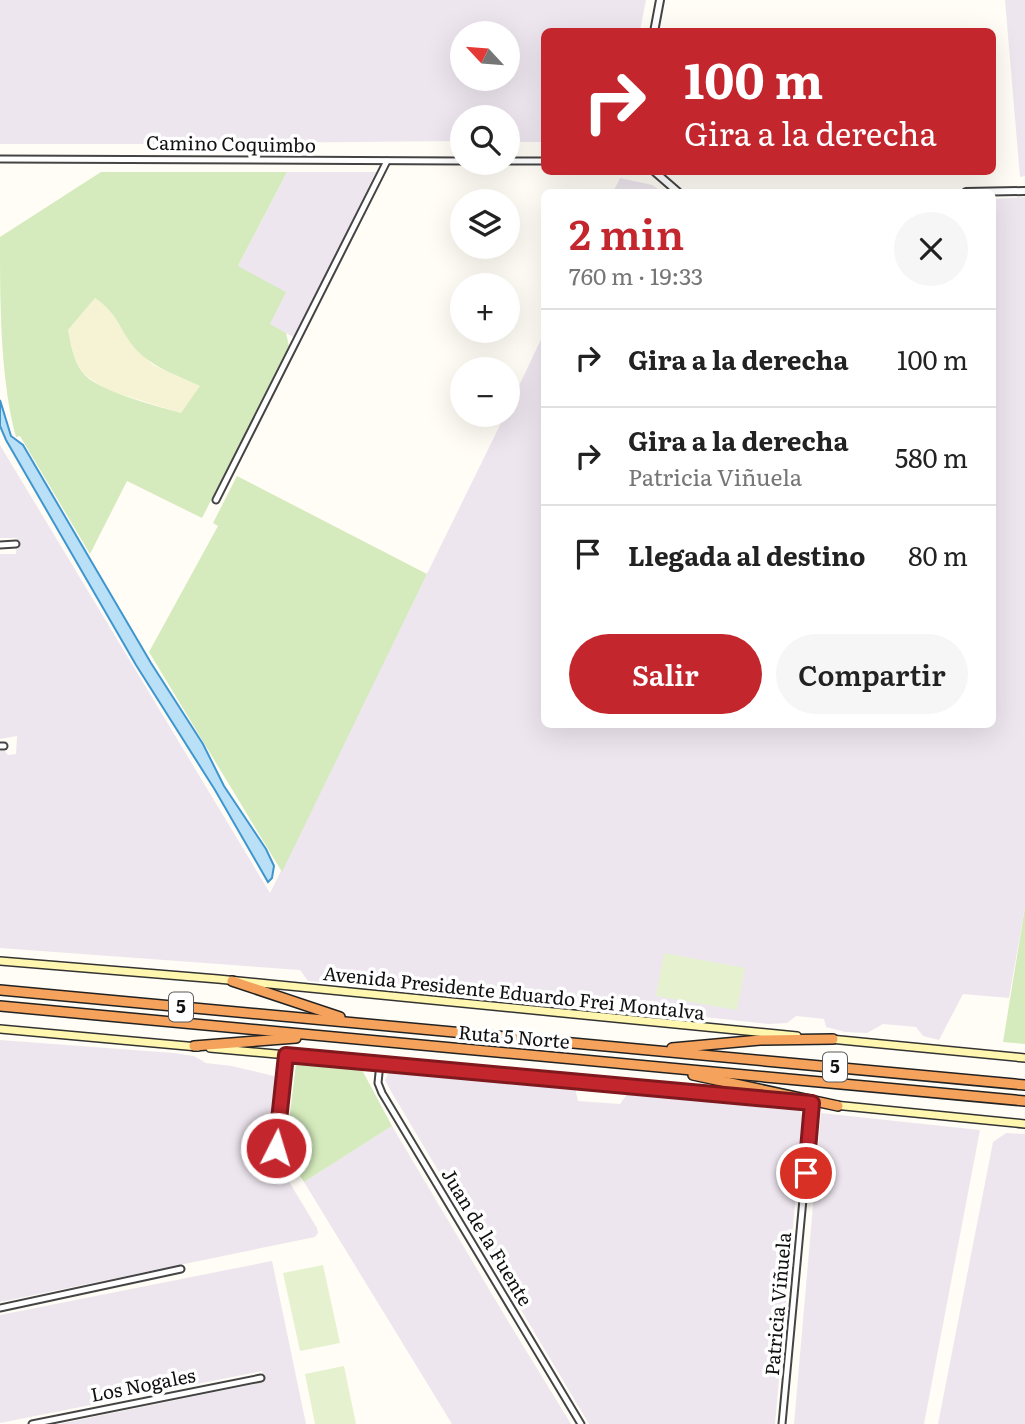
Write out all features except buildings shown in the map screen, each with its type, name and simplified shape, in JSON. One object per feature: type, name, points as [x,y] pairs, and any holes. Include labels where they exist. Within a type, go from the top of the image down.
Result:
[{"type":"highway","points":[[232,981],[362,1024]]},
{"type":"highway","name":"Ruta 5 Norte","points":[[0,990],[1025,1085]]},
{"type":"highway","name":"Ruta 5 Norte","points":[[0,1006],[1025,1101]]},
{"type":"highway","points":[[194,1046],[311,1035]]},
{"type":"highway","points":[[645,1049],[760,1040],[833,1039]]},
{"type":"highway","points":[[661,1067],[838,1105]]},
{"type":"main road","name":"Avenida Presidente Eduardo Frei Montalva","points":[[0,961],[1025,1058]]},
{"type":"main road","points":[[0,1029],[1025,1124]]},
{"type":"street","points":[[655,28],[660,0]]},
{"type":"street","name":"Camino Coquimbo","points":[[0,159],[450,161]]},
{"type":"street","points":[[216,500],[387,161]]},
{"type":"street","points":[[520,161],[541,161]]},
{"type":"street","points":[[658,175],[675,189]]},
{"type":"street","points":[[996,191],[1025,191]]},
{"type":"street","points":[[0,545],[16,544]]},
{"type":"street","points":[[279,1158],[276,1141],[286,1055]]},
{"type":"street","name":"Juan de la Fuente","points":[[380,1063],[378,1083],[382,1093],[581,1424]]},
{"type":"street","name":"Patricia Viñuela","points":[[782,1424],[812,1103]]},
{"type":"street","points":[[0,1308],[181,1269]]},
{"type":"street","name":"Los Nogales","points":[[32,1424],[261,1378]]},
{"type":"shaded area","points":[[0,0],[646,0],[641,28],[541,28],[541,142],[520,142],[520,105],[450,105],[450,141],[0,144]]},
{"type":"shaded area","points":[[1005,0],[1025,0],[1025,176],[1020,177]]},
{"type":"shaded area","points":[[287,172],[376,172],[295,338],[269,324],[238,266]]},
{"type":"shaded area","points":[[620,178],[652,185],[658,189],[614,189]]},
{"type":"shaded area","points":[[1025,197],[1025,907],[1009,998],[963,994],[939,1040],[923,1036],[916,1027],[883,1024],[867,1033],[845,1032],[826,1027],[824,1019],[796,1016],[787,1023],[768,1024],[667,1013],[656,1009],[651,1001],[591,996],[583,1006],[308,981],[300,970],[0,948],[0,751],[5,751],[8,755],[16,754],[17,736],[0,739],[0,554],[16,554],[17,538],[0,538],[0,445],[270,893],[499,427],[520,427],[520,384],[541,339],[541,728],[996,728],[996,199]]},
{"type":"shaded area","points":[[95,298],[112,310],[134,346],[153,365],[201,386],[181,413],[107,390],[82,373],[74,357],[68,330]]},
{"type":"shaded area","points":[[0,1040],[174,1053],[194,1056],[206,1063],[278,1077],[272,1161],[276,1169],[285,1175],[318,1233],[315,1237],[0,1302]]},
{"type":"shaded area","points":[[389,1072],[575,1088],[578,1101],[620,1104],[627,1094],[800,1111],[803,1117],[775,1424],[589,1424],[389,1088],[385,1080]]},
{"type":"shaded area","points":[[821,1113],[980,1130],[924,1424],[794,1424]]},
{"type":"shaded area","points":[[392,1126],[571,1424],[452,1424],[304,1182]]},
{"type":"shaded area","points":[[1006,1133],[1025,1134],[1025,1424],[938,1424],[993,1142]]},
{"type":"shaded area","points":[[272,1261],[306,1424],[59,1424],[264,1382],[262,1371],[0,1423],[0,1315]]},
{"type":"green space","points":[[101,172],[287,172],[238,266],[286,292],[270,324],[286,333],[289,346],[202,518],[127,481],[90,554],[20,436],[16,437],[4,365],[0,237]],"holes":[[[95,298],[103,304],[133,346],[147,360],[200,386],[181,413],[113,391],[89,379],[82,372],[74,357],[68,330]]]},
{"type":"green space","points":[[237,476],[427,574],[282,872],[149,652],[218,526],[213,523]]},
{"type":"green space","points":[[1025,907],[1025,1044],[1003,1042]]},
{"type":"green space","points":[[664,953],[745,968],[737,1010],[656,996]]},
{"type":"green space","points":[[296,1064],[362,1070],[392,1126],[304,1182],[285,1154]]},
{"type":"green space","points":[[323,1265],[340,1343],[300,1351],[283,1273]]},
{"type":"green space","points":[[344,1366],[356,1424],[315,1424],[305,1374]]},
{"type":"water","points":[[0,400],[11,436],[23,445],[151,663],[203,744],[224,786],[266,849],[274,866],[272,878],[268,882],[215,790],[136,665],[6,440],[0,426]]},
{"type":"route","points":[[276,1148],[286,1055],[812,1103],[806,1173]]}]
